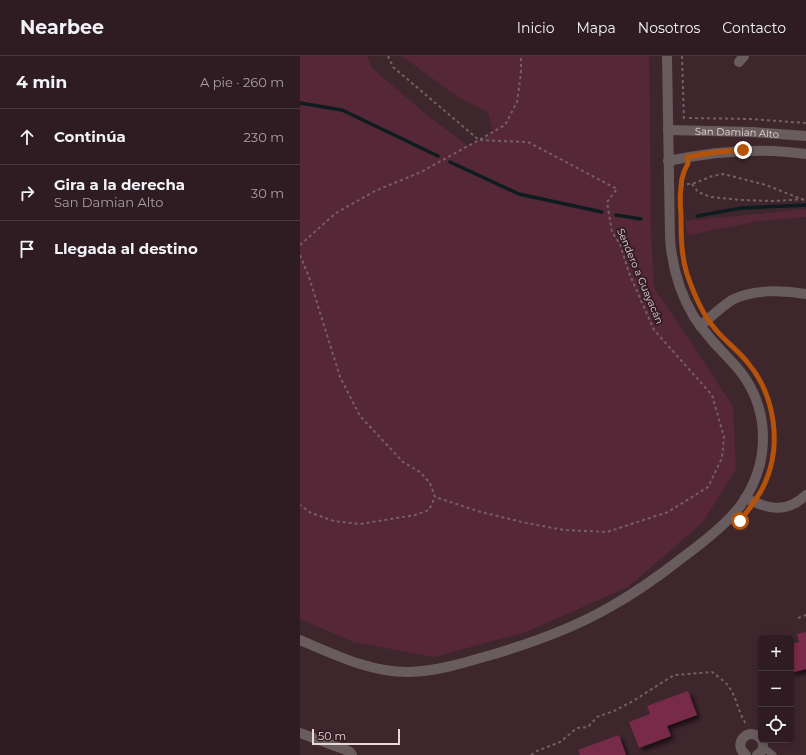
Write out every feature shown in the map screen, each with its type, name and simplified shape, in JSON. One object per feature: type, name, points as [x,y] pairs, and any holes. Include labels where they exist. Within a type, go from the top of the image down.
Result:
[{"type":"street","points":[[300,640],[343,658],[367,666],[408,672],[431,670],[456,665],[512,648],[578,623],[637,591],[712,534],[732,515],[752,487],[761,460],[763,430],[760,409],[755,396],[744,377],[700,326],[688,307],[680,289],[672,262],[668,162],[667,56]]},
{"type":"street","name":"San Damian Alto","points":[[668,130],[752,132],[806,136]]},
{"type":"street","name":"San Damian Alto","points":[[668,162],[717,152],[752,150],[806,154]]},
{"type":"street","points":[[700,326],[726,304],[738,297],[774,291],[806,294]]},
{"type":"street","points":[[745,498],[759,504],[778,508],[792,505],[806,496]]},
{"type":"street","points":[[300,733],[346,750],[352,755]]},
{"type":"street","points":[[746,755],[740,747],[741,740],[747,735],[758,742]]},
{"type":"lane","points":[[759,743],[773,755]]},
{"type":"path","points":[[388,56],[393,68],[479,140]]},
{"type":"path","points":[[300,245],[336,213],[375,191],[421,172],[505,125],[517,102],[521,73],[521,56]]},
{"type":"path","points":[[682,56],[685,130]]},
{"type":"path","name":"Sendero a Guayacán","points":[[435,497],[481,512],[526,523],[564,530],[607,532],[668,512],[686,502],[708,487],[722,458],[724,437],[712,395],[654,330],[629,273],[620,244],[612,232],[607,202],[617,189],[528,142],[479,140]]},
{"type":"path","points":[[687,157],[688,164],[683,174],[681,185],[692,184],[712,176],[727,174],[766,185],[805,199]]},
{"type":"path","points":[[692,184],[701,194],[716,198],[741,200],[805,199]]},
{"type":"path","points":[[300,255],[309,277],[340,377],[360,416],[403,462],[420,472],[430,483],[435,497],[428,510],[415,515],[360,524],[334,522],[311,513],[300,505]]},
{"type":"path","points":[[798,618],[806,615]]},
{"type":"path","points":[[531,755],[536,751],[560,742],[578,728],[588,727],[597,717],[614,711],[633,701],[674,675],[712,672],[728,686],[735,698],[741,717],[758,742]]},
{"type":"shaded area","points":[[300,56],[367,56],[372,68],[428,116],[468,146],[493,133],[488,113],[452,93],[402,56],[649,56],[651,231],[654,288],[733,407],[736,469],[703,522],[628,587],[526,632],[434,657],[353,642],[300,619]]},
{"type":"shaded area","points":[[806,209],[806,217],[760,221],[688,235],[685,221]]},
{"type":"building","points":[[806,632],[806,669],[794,672],[794,643],[799,642],[797,634]]},
{"type":"building","points":[[688,691],[697,715],[667,726],[671,736],[639,748],[629,722],[650,714],[647,706]]},
{"type":"building","points":[[619,735],[626,755],[580,755],[578,750]]},
{"type":"waterway","points":[[300,103],[342,110],[438,156]]},
{"type":"waterway","points":[[450,162],[519,194],[602,212]]},
{"type":"waterway","points":[[697,216],[742,208],[806,205]]},
{"type":"waterway","points":[[616,215],[641,219]]},
{"type":"route","points":[[740,521],[747,513],[766,482],[771,466],[774,443],[774,423],[766,393],[754,371],[749,363],[716,331],[702,311],[693,291],[686,272],[683,252],[680,193],[681,180],[688,164],[687,157],[717,152],[743,150]]}]
